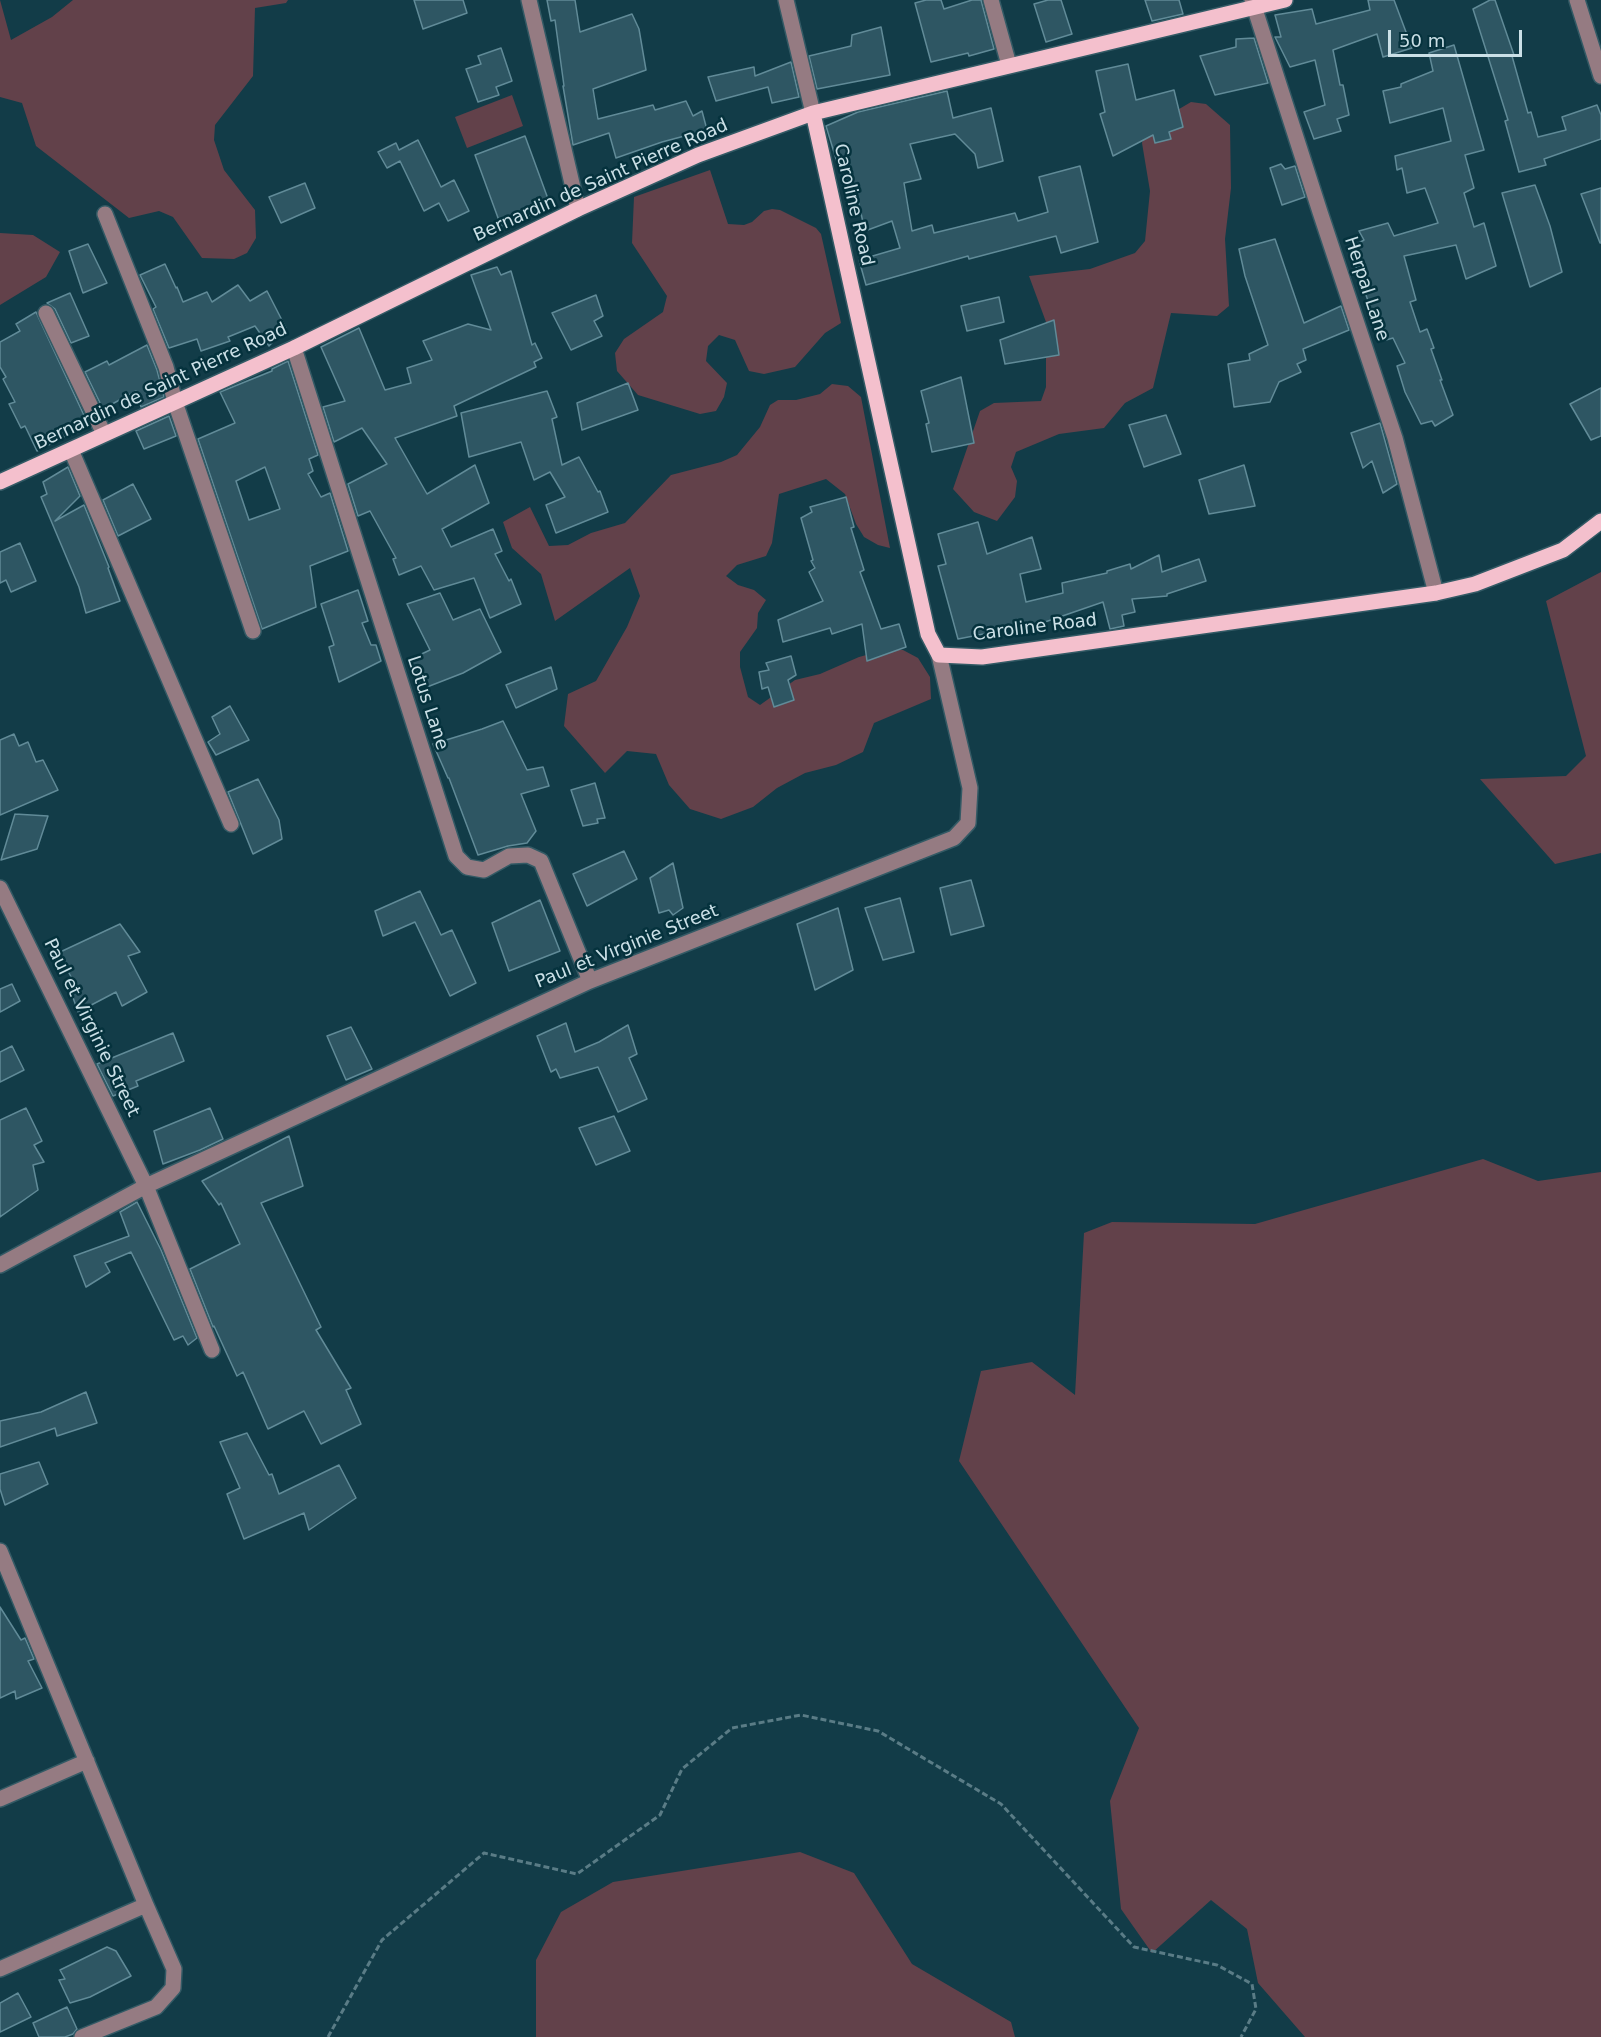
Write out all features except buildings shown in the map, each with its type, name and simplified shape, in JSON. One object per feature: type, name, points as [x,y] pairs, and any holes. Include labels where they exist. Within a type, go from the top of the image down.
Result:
[{"type":"main road","name":"Bernardin de Saint Pierre Road","points":[[0,482],[294,348],[578,209],[698,155],[813,113],[1254,3],[1285,0]]},
{"type":"main road","name":"Caroline Road","points":[[813,113],[928,634],[939,655],[982,657],[1436,593],[1475,584],[1563,550],[1601,521]]},
{"type":"street","points":[[529,0],[578,209]]},
{"type":"street","points":[[786,0],[813,113]]},
{"type":"street","points":[[991,0],[1009,65]]},
{"type":"street","points":[[1577,0],[1601,76]]},
{"type":"street","name":"Herpal Lane","points":[[1254,3],[1395,438],[1436,593]]},
{"type":"street","points":[[105,214],[166,367],[175,402],[254,631]]},
{"type":"street","points":[[46,313],[104,434]]},
{"type":"street","name":"Lotus Lane","points":[[294,348],[456,856],[467,867],[484,870],[509,856],[528,855],[541,861],[590,981]]},
{"type":"street","points":[[70,450],[231,824]]},
{"type":"street","name":"Paul et Virginie Street","points":[[0,1265],[146,1186],[590,981],[954,838],[968,823],[970,788],[939,655]]},
{"type":"street","name":"Paul et Virginie Street","points":[[0,888],[146,1186]]},
{"type":"street","points":[[146,1186],[212,1350]]},
{"type":"street","points":[[0,1551],[174,1969],[173,1988],[156,2007],[82,2037]]},
{"type":"street","points":[[0,1799],[87,1761]]},
{"type":"street","points":[[0,1969],[146,1905]]},
{"type":"path","points":[[328,2037],[382,1940],[484,1853],[577,1874],[660,1815],[682,1768],[732,1728],[801,1714],[878,1731],[1001,1804],[1134,1947],[1217,1965],[1252,1984],[1256,2009],[1241,2037]]},
{"type":"shaded area","points":[[0,0],[11,40],[52,17],[73,0],[288,0],[286,3],[255,8],[253,76],[215,125],[214,140],[224,170],[255,210],[256,238],[247,253],[234,259],[202,258],[173,217],[159,211],[129,218],[36,146],[22,103],[0,97]]},
{"type":"shaded area","points":[[512,95],[523,126],[467,148],[455,117]]},
{"type":"shaded area","points":[[1191,102],[1206,104],[1230,125],[1231,188],[1225,239],[1229,306],[1217,316],[1171,313],[1153,388],[1125,403],[1104,428],[1059,434],[1016,452],[1011,467],[1017,481],[1015,497],[997,521],[974,512],[953,489],[980,411],[994,403],[1041,401],[1046,387],[1046,322],[1029,276],[1090,269],[1135,253],[1145,241],[1150,191],[1142,143],[1147,128]]},
{"type":"shaded area","points":[[710,170],[728,224],[744,225],[752,222],[764,211],[772,209],[780,210],[816,228],[821,234],[841,323],[825,333],[795,367],[764,374],[749,371],[735,340],[719,335],[708,346],[706,361],[727,383],[724,397],[716,411],[700,414],[638,395],[617,371],[615,353],[624,339],[663,312],[667,296],[632,243],[634,197]]},
{"type":"shaded area","points":[[0,233],[33,235],[60,252],[46,277],[0,305]]},
{"type":"shaded area","points":[[832,384],[848,386],[861,397],[890,548],[878,545],[864,537],[856,524],[845,494],[826,479],[779,494],[772,543],[766,556],[737,565],[726,576],[738,585],[754,590],[766,600],[758,613],[757,628],[740,652],[740,667],[748,697],[760,705],[795,680],[820,674],[859,657],[885,650],[903,650],[918,658],[930,677],[931,699],[874,723],[863,752],[836,765],[805,773],[777,788],[753,807],[721,819],[690,809],[669,785],[656,754],[627,751],[605,773],[564,726],[568,694],[596,681],[627,627],[640,596],[630,568],[555,621],[541,574],[512,548],[503,522],[530,507],[549,546],[568,545],[591,533],[625,523],[671,475],[721,462],[737,455],[760,427],[770,405],[778,400],[796,400],[820,394]]},
{"type":"shaded area","points":[[1601,572],[1601,853],[1555,864],[1480,779],[1566,776],[1586,756],[1546,601]]},
{"type":"shaded area","points":[[1483,1159],[1538,1181],[1601,1172],[1601,2037],[1305,2037],[1258,1983],[1247,1929],[1211,1900],[1152,1953],[1121,1909],[1110,1801],[1139,1728],[959,1461],[981,1371],[1032,1362],[1075,1395],[1084,1233],[1112,1222],[1255,1224]]},
{"type":"shaded area","points":[[800,1852],[854,1873],[912,1964],[1011,2022],[1015,2037],[536,2037],[536,1960],[561,1912],[613,1882]]}]
